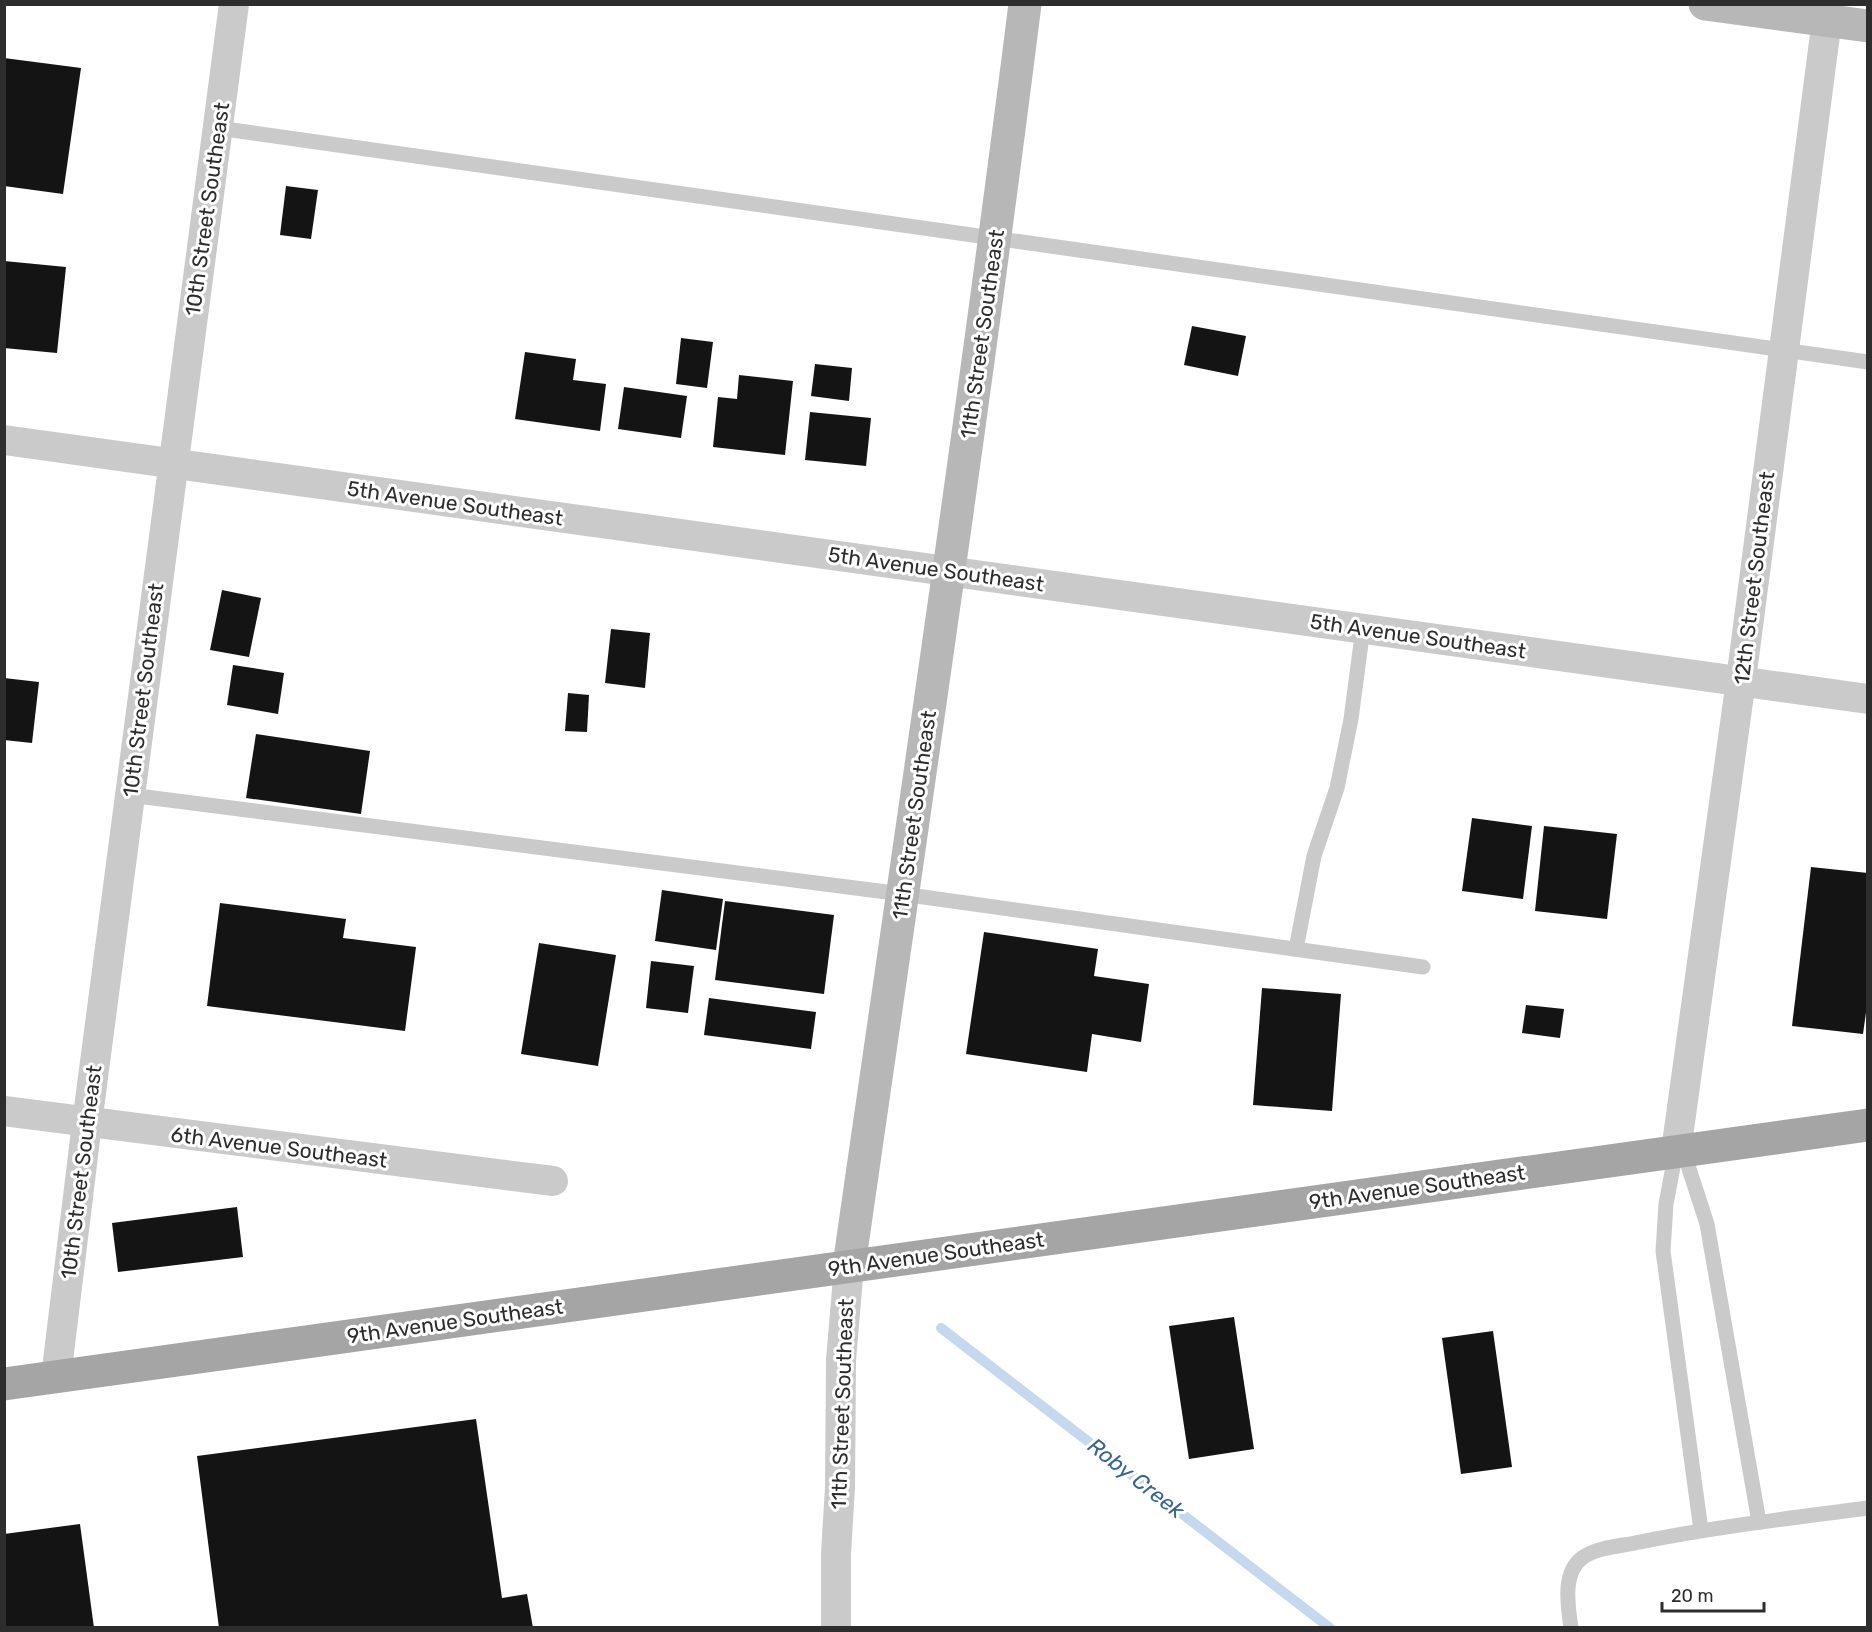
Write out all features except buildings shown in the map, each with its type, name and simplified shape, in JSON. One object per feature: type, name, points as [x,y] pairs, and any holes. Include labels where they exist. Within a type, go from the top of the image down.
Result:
[{"type":"main road","name":"9th Avenue Southeast","points":[[4,1384],[1868,1125]]},
{"type":"street","name":"10th Street Southeast","points":[[56,1377],[87,1123],[234,4]]},
{"type":"street","name":"11th Street Southeast","points":[[836,1628],[841,1360],[849,1266],[950,571],[1025,4]]},
{"type":"street","points":[[1705,4],[1828,13],[1868,26]]},
{"type":"street","name":"12th Street Southeast","points":[[1679,1151],[1828,13]]},
{"type":"street","name":"5th Avenue Southeast","points":[[4,440],[1868,699]]},
{"type":"street","name":"6th Avenue Southeast","points":[[4,1111],[553,1181]]},
{"type":"lane","points":[[218,128],[1868,362]]},
{"type":"lane","points":[[1296,949],[1314,856],[1337,788],[1351,718],[1363,628]]},
{"type":"lane","points":[[130,795],[902,894],[1423,967]]},
{"type":"lane","points":[[1679,1151],[1707,1224],[1759,1522]]},
{"type":"lane","points":[[1679,1151],[1666,1204],[1663,1251],[1701,1530]]},
{"type":"lane","points":[[1571,1628],[1567,1600],[1571,1573],[1582,1558],[1599,1551],[1701,1530],[1868,1508]]},
{"type":"waterway","name":"Roby Creek","points":[[941,1328],[1330,1628]]}]
